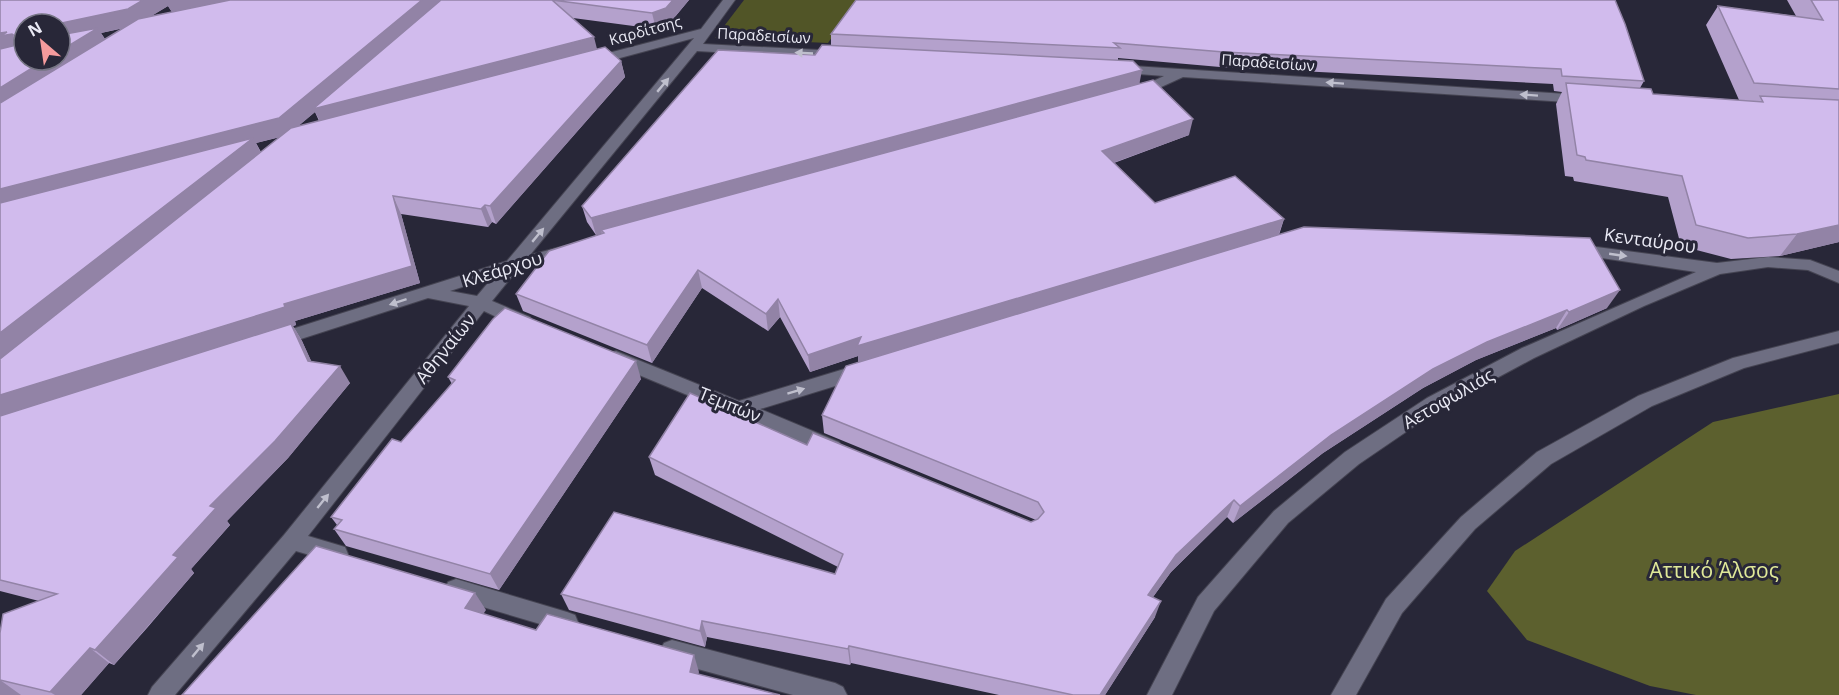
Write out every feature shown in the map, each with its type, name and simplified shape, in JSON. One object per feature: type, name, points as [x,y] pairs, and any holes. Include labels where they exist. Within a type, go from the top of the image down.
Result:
[{"type":"street","name":"Αθηναίων","points":[[160,695],[292,541],[481,303],[694,47],[729,0]]},
{"type":"street","name":"Καρδίτσης","points":[[580,65],[707,31]]},
{"type":"street","name":"Παραδεισίων","points":[[694,47],[858,56]]},
{"type":"street","name":"Παραδεισίων","points":[[1109,69],[1600,100]]},
{"type":"street","points":[[1116,100],[1139,94],[1181,73]]},
{"type":"street","name":"Κλεάρχου","points":[[259,346],[513,265],[582,246]]},
{"type":"street","name":"Κενταύρου","points":[[1552,247],[1717,269]]},
{"type":"street","name":"Αετοφωλιάς","points":[[1159,695],[1206,604],[1281,517],[1353,458],[1434,403],[1528,352],[1717,269],[1768,262],[1810,266],[1839,278]]},
{"type":"street","points":[[428,292],[481,303],[546,329]]},
{"type":"street","points":[[1343,695],[1394,606],[1468,523],[1544,458],[1645,401],[1739,363],[1839,337]]},
{"type":"street","name":"Τεμπών","points":[[600,351],[846,452]]},
{"type":"street","points":[[740,408],[876,366]]},
{"type":"street","points":[[292,541],[358,560]]},
{"type":"street","points":[[437,584],[593,630]]},
{"type":"street","points":[[650,645],[835,695]]},
{"type":"green space","points":[[744,0],[858,0],[828,43],[715,38]]},
{"type":"green space","name":"Αττικό Άλσος","points":[[1839,394],[1839,695],[1696,695],[1650,686],[1527,640],[1487,591],[1515,551],[1713,422]]},
{"type":"building","points":[[0,0],[143,0],[128,9],[72,21],[72,12],[12,12],[12,34],[0,36],[7,32],[0,33]]},
{"type":"building","points":[[230,0],[422,0],[279,118],[0,189],[0,103],[51,72],[72,72],[72,59],[138,19]]},
{"type":"building","points":[[441,0],[552,0],[594,37],[313,109]]},
{"type":"building","points":[[552,0],[673,0],[666,8],[652,13]]},
{"type":"building","points":[[856,0],[1615,0],[1644,81],[1562,76],[1561,69],[1224,52],[1114,43],[1120,48],[831,34]]},
{"type":"building","points":[[1811,0],[1839,0],[1839,89],[1754,83],[1718,6],[1823,20]]},
{"type":"building","points":[[98,28],[72,44],[72,33]]},
{"type":"building","points":[[822,45],[1133,61],[1142,70],[591,218],[582,206],[718,50],[815,55]]},
{"type":"building","points":[[12,46],[12,72],[26,72],[0,88],[0,49]]},
{"type":"building","points":[[605,47],[621,61],[490,206],[485,205],[481,209],[393,196],[412,266],[284,304],[285,307],[0,395],[0,359],[291,128]]},
{"type":"building","points":[[1153,80],[1193,119],[1102,151],[1155,203],[1235,176],[1284,219],[857,346],[861,337],[808,355],[778,299],[766,314],[698,270],[647,345],[516,294],[549,251],[604,233],[601,230]]},
{"type":"building","points":[[1566,83],[1651,89],[1653,94],[1763,102],[1760,96],[1839,100],[1839,225],[1797,234],[1748,238],[1696,225],[1682,176],[1586,160],[1585,157],[1577,155]]},
{"type":"building","points":[[253,138],[0,333],[0,203]]},
{"type":"building","points":[[1304,227],[1590,238],[1620,290],[1569,312],[1567,310],[1487,342],[1433,369],[1331,435],[1240,506],[1234,500],[1176,555],[1148,595],[1161,601],[1100,695],[1073,695],[849,646],[848,649],[702,621],[700,631],[561,594],[614,512],[835,574],[843,554],[649,457],[690,393],[807,445],[813,433],[1031,522],[1038,519],[1044,512],[1038,502],[822,415],[846,366]]},
{"type":"building","points":[[505,308],[636,361],[490,574],[334,529],[342,520],[331,517],[392,439],[401,442],[455,380],[448,377],[493,319]]},
{"type":"building","points":[[291,324],[308,361],[340,366],[275,441],[210,506],[216,508],[173,555],[178,557],[95,650],[90,648],[50,692],[0,680],[0,633],[3,614],[57,594],[0,580],[0,416]]},
{"type":"building","points":[[316,546],[475,593],[465,608],[536,630],[547,614],[694,655],[690,672],[780,695],[182,695]]}]
